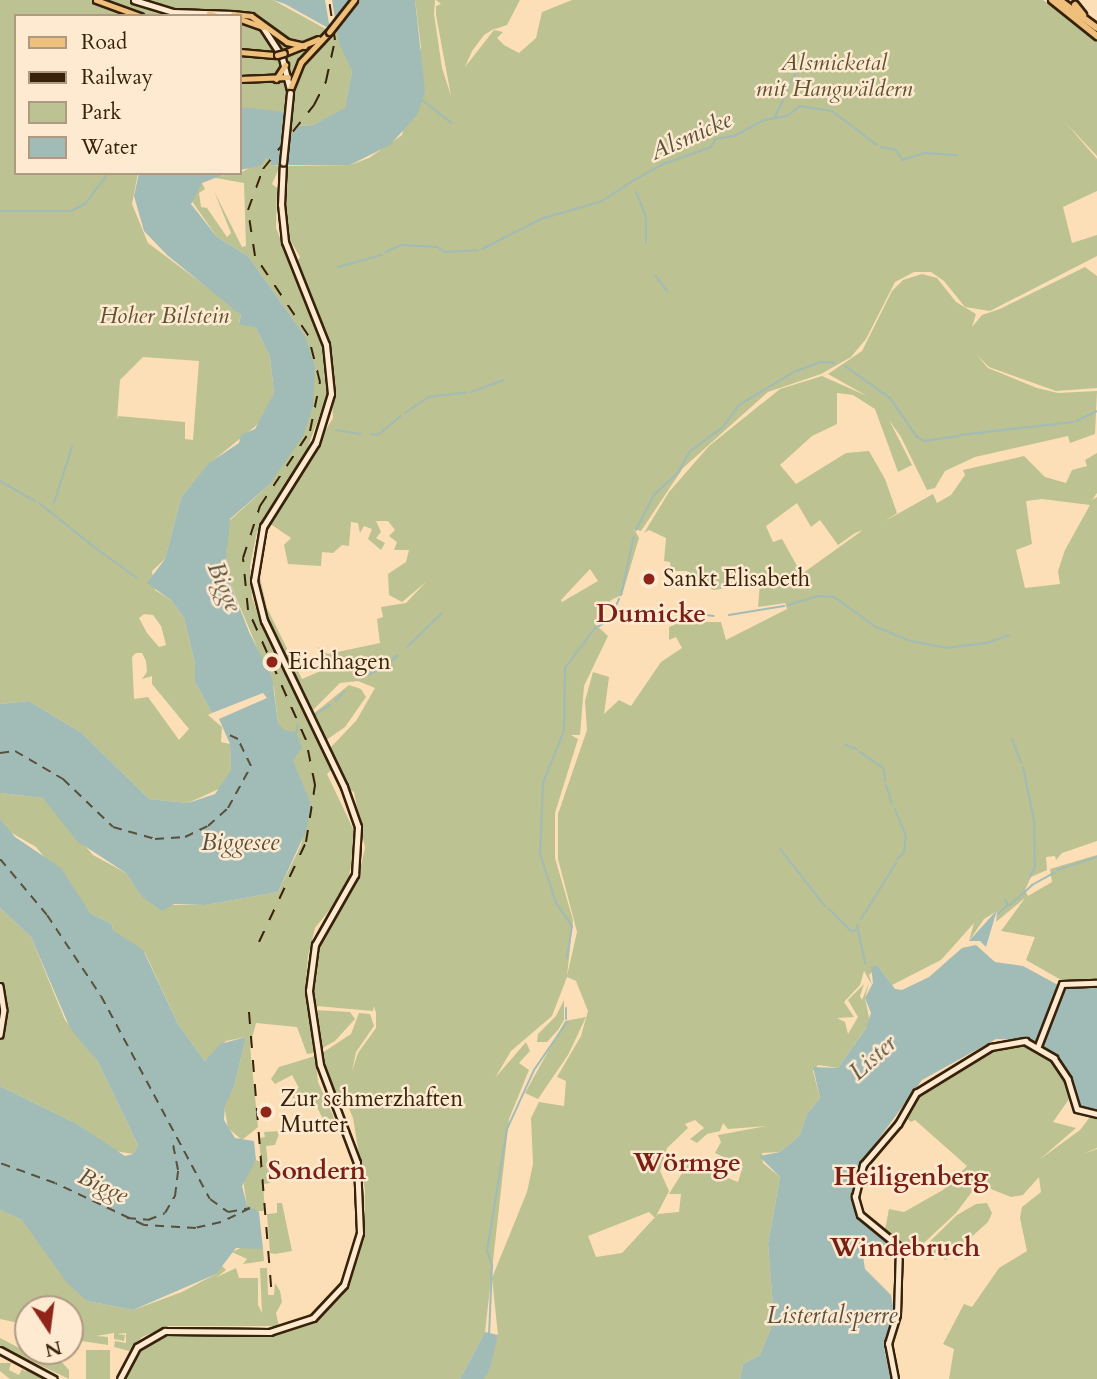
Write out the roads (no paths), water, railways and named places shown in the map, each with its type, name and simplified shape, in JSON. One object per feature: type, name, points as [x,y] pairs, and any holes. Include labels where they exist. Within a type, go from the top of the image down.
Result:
[{"type":"highway","points":[[1052,0],[1097,36]]},
{"type":"highway","points":[[1059,0],[1096,27]]},
{"type":"highway","points":[[1074,5],[1096,27]]},
{"type":"main road","points":[[96,0],[134,14]]},
{"type":"main road","points":[[134,0],[173,12],[230,14]]},
{"type":"main road","points":[[120,1379],[133,1351],[159,1333],[187,1328],[250,1333],[284,1329],[316,1317],[341,1292],[359,1241],[360,1181],[351,1142],[317,1053],[310,1007],[311,962],[318,938],[353,881],[360,841],[352,804],[264,621],[253,573],[262,527],[317,443],[331,394],[326,345],[285,242],[281,176],[290,91],[299,65],[354,0]]},
{"type":"main road","points":[[242,15],[251,16],[291,44],[305,46]]},
{"type":"main road","points":[[242,19],[263,27],[285,65],[290,91]]},
{"type":"main road","points":[[242,20],[263,27]]},
{"type":"main road","points":[[242,53],[281,54],[317,42]]},
{"type":"main road","points":[[275,80],[285,65]]},
{"type":"main road","points":[[242,79],[275,80],[288,76]]},
{"type":"main road","points":[[275,80],[290,91]]},
{"type":"main road","points":[[1039,1044],[1063,984],[1097,983]]},
{"type":"main road","points":[[0,986],[4,1010],[0,1035]]},
{"type":"main road","points":[[895,1379],[888,1344],[897,1315],[900,1251],[893,1238],[856,1208],[861,1169],[923,1085],[999,1044],[1019,1041],[1039,1044],[1068,1079],[1074,1105],[1097,1114]]},
{"type":"main road","points":[[0,1350],[54,1379]]},
{"type":"water","points":[[273,0],[325,0],[330,29],[285,4]]},
{"type":"water","points":[[332,0],[415,0],[425,92],[417,115],[390,145],[350,165],[272,165],[267,158],[260,166],[242,170],[242,107],[293,113],[293,123],[281,145],[299,126],[313,125],[345,108],[352,71],[339,43]]},
{"type":"water","name":"Biggesee","points":[[139,175],[223,175],[202,183],[191,204],[217,237],[248,256],[305,336],[315,367],[313,406],[303,436],[269,485],[230,519],[226,557],[228,578],[249,632],[272,677],[278,723],[284,730],[296,732],[302,748],[293,760],[311,804],[306,831],[278,892],[205,905],[174,904],[162,911],[140,895],[126,873],[77,841],[43,798],[0,793],[0,704],[29,701],[82,733],[149,799],[188,803],[215,794],[231,770],[230,744],[219,719],[267,698],[263,693],[212,713],[195,682],[195,664],[184,618],[172,601],[147,583],[165,559],[181,498],[209,463],[239,443],[241,435],[255,429],[274,393],[270,357],[256,328],[239,324],[241,315],[167,255],[144,231],[134,196]]},
{"type":"water","name":"Bigge","points":[[0,819],[15,837],[61,868],[90,913],[112,924],[113,930],[143,950],[178,1024],[205,1061],[220,1044],[246,1037],[234,1087],[225,1105],[224,1120],[235,1138],[254,1141],[256,1160],[242,1186],[247,1205],[259,1212],[263,1249],[236,1248],[216,1274],[133,1310],[87,1301],[84,1295],[80,1295],[67,1283],[22,1220],[0,1210],[0,1086],[77,1124],[125,1156],[133,1154],[138,1145],[98,1062],[70,1028],[31,937],[0,908]]},
{"type":"water","points":[[997,910],[986,947],[980,941],[969,941]]},
{"type":"water","name":"Listertalsperre","points":[[976,945],[995,962],[1023,966],[1058,985],[1097,987],[1097,1110],[1076,1104],[1068,1075],[1041,1044],[1028,1040],[996,1039],[922,1080],[856,1170],[852,1196],[858,1218],[895,1244],[866,1248],[863,1256],[865,1269],[891,1295],[894,1311],[884,1348],[891,1379],[740,1379],[743,1364],[760,1355],[774,1320],[768,1244],[780,1177],[759,1156],[780,1152],[800,1135],[807,1114],[820,1098],[813,1067],[838,1068],[866,1028],[871,1013],[865,998],[873,983],[871,966],[878,966],[895,989],[902,990],[929,977],[962,948]]},
{"type":"water","points":[[485,1332],[498,1335],[490,1368],[484,1379],[460,1379]]},
{"type":"waterway","points":[[790,83],[804,61]]},
{"type":"waterway","points":[[775,117],[789,87]]},
{"type":"waterway","points":[[422,100],[451,123]]},
{"type":"waterway","name":"Alsmicke","points":[[629,183],[663,164],[711,147],[715,139],[734,136],[764,120],[787,116],[800,106],[832,111],[877,145]]},
{"type":"waterway","name":"Alsmicke","points":[[881,147],[896,150],[902,160],[925,153],[957,155]]},
{"type":"waterway","points":[[0,211],[71,211],[85,204],[107,175]]},
{"type":"waterway","name":"Alsmicke","points":[[482,249],[541,219],[602,201],[627,185]]},
{"type":"waterway","points":[[636,192],[646,217],[646,242]]},
{"type":"waterway","name":"Alsmicke","points":[[386,252],[401,245],[437,247],[445,252],[478,250]]},
{"type":"waterway","name":"Alsmicke","points":[[338,267],[382,255]]},
{"type":"waterway","points":[[655,275],[668,292]]},
{"type":"waterway","points":[[796,371],[821,362],[834,363]]},
{"type":"waterway","points":[[845,366],[890,398],[917,437],[924,441],[958,436]]},
{"type":"waterway","points":[[636,530],[654,495],[678,473],[689,452],[723,427],[739,405],[794,372]]},
{"type":"waterway","points":[[471,392],[504,380]]},
{"type":"waterway","points":[[405,413],[429,397],[467,392]]},
{"type":"waterway","points":[[1076,421],[1097,411]]},
{"type":"waterway","points":[[371,434],[378,435],[401,416]]},
{"type":"waterway","points":[[960,435],[1073,422]]},
{"type":"waterway","points":[[336,430],[361,434]]},
{"type":"waterway","points":[[54,503],[72,447]]},
{"type":"waterway","points":[[0,481],[35,501]]},
{"type":"waterway","points":[[39,503],[93,546]]},
{"type":"waterway","points":[[621,595],[634,536]]},
{"type":"waterway","points":[[94,547],[137,578]]},
{"type":"waterway","points":[[788,605],[818,596],[834,597],[876,627],[908,640]]},
{"type":"waterway","points":[[564,731],[565,668],[595,628],[610,620],[619,599]]},
{"type":"waterway","points":[[729,615],[784,606]]},
{"type":"waterway","points":[[656,615],[674,610],[714,616]]},
{"type":"waterway","points":[[407,647],[442,613]]},
{"type":"waterway","points":[[628,617],[653,615]]},
{"type":"waterway","points":[[911,641],[946,648],[987,643],[1009,635]]},
{"type":"waterway","points":[[360,677],[377,671],[398,655]]},
{"type":"waterway","points":[[335,701],[344,692]]},
{"type":"waterway","points":[[314,715],[330,705]]},
{"type":"waterway","points":[[296,733],[298,725]]},
{"type":"waterway","points":[[563,733],[543,783],[540,854],[556,903],[572,926],[567,958]]},
{"type":"waterway","points":[[1012,739],[1021,763]]},
{"type":"waterway","points":[[845,745],[857,749]]},
{"type":"waterway","points":[[860,752],[884,769],[885,781]]},
{"type":"waterway","points":[[1023,767],[1034,821],[1035,867],[1030,877]]},
{"type":"waterway","points":[[886,785],[892,803]]},
{"type":"waterway","points":[[895,809],[906,836],[904,853],[897,859]]},
{"type":"waterway","points":[[780,849],[825,906]]},
{"type":"waterway","points":[[1057,870],[1097,857]]},
{"type":"waterway","points":[[861,919],[896,863]]},
{"type":"waterway","points":[[1010,905],[1032,885],[1055,872]]},
{"type":"waterway","points":[[998,914],[1008,905],[1005,900]]},
{"type":"waterway","points":[[829,909],[851,931],[856,930]]},
{"type":"waterway","points":[[857,925],[865,963]]},
{"type":"waterway","points":[[566,1008],[566,1019]]},
{"type":"waterway","points":[[489,1336],[492,1265],[487,1251],[507,1129],[534,1070],[567,1022]]},
{"type":"railway","points":[[259,942],[306,842],[315,785],[306,740],[248,610],[243,558],[260,506],[310,431],[320,382],[308,335],[255,256],[248,210],[263,169],[314,105],[326,81],[335,40],[329,0]]},
{"type":"railway","points":[[249,1012],[272,1296]]},
{"type":"place","name":"Sankt Elisabeth","points":[[649,579]]},
{"type":"place","name":"Eichhagen","points":[[272,662]]},
{"type":"place","name":"Zur schmerzhaften Mutter","points":[[266,1112]]},
{"type":"district","name":"Dumicke","points":[[651,614]]},
{"type":"district","name":"Wörmge","points":[[687,1163]]},
{"type":"district","name":"Sondern","points":[[317,1171]]},
{"type":"district","name":"Heiligenberg","points":[[911,1177]]},
{"type":"district","name":"Windebruch","points":[[905,1248]]},
{"type":"park label","name":"Alsmicketal mit Hangwäldern","points":[[834,76]]},
{"type":"park label","name":"Hoher Bilstein","points":[[164,316]]},
{"type":"water label","name":"Lister","points":[[873,1058]]}]
